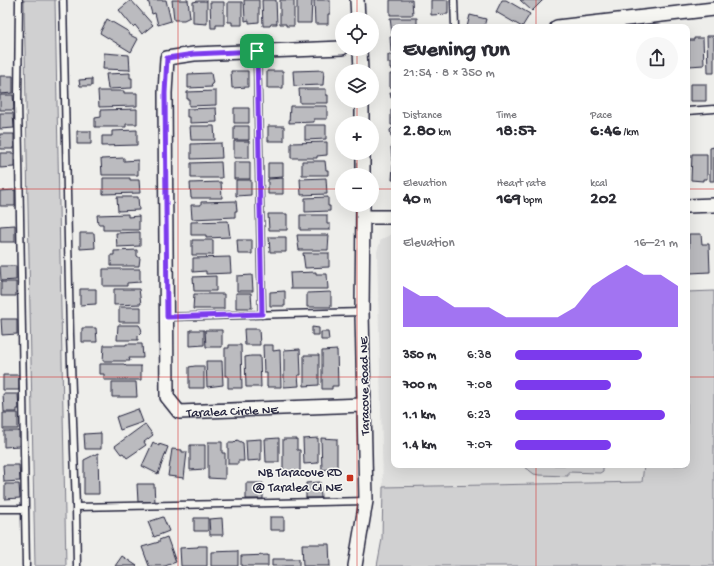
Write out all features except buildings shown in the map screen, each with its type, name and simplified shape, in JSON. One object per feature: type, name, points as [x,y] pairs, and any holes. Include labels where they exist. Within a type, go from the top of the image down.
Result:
[{"type":"street","points":[[357,0],[358,12]]},
{"type":"street","points":[[583,24],[714,9]]},
{"type":"street","name":"Taralea Circle NE","points":[[335,48],[194,54],[167,58],[165,93],[167,396],[179,412],[363,405]]},
{"type":"street","points":[[690,206],[714,205]]},
{"type":"street","name":"Taracove Road NE","points":[[355,566],[366,502],[362,312],[364,212]]},
{"type":"street","points":[[369,212],[391,216]]},
{"type":"lane","points":[[19,0],[18,101],[26,566]]},
{"type":"lane","points":[[63,0],[70,335],[76,507],[76,566]]},
{"type":"lane","points":[[454,0],[455,24]]},
{"type":"lane","points":[[257,51],[262,314]]},
{"type":"lane","points":[[690,111],[714,109]]},
{"type":"lane","points":[[167,317],[362,312]]},
{"type":"lane","points":[[76,507],[366,502]]},
{"type":"lane","points":[[0,509],[25,509]]},
{"type":"shaded area","points":[[24,0],[55,0],[66,566],[35,566]]},
{"type":"shaded area","points":[[391,234],[391,468],[644,468],[642,482],[383,487],[377,251],[381,240]]},
{"type":"shaded area","points":[[714,291],[714,566],[377,566],[382,539],[383,487],[642,482],[644,468],[690,468],[690,292]]},
{"type":"shaded area","points":[[526,468],[603,468],[603,471],[600,473],[568,472],[568,476],[534,474]]},
{"type":"place","name":"NB Taracove RD @ Taralea CI NE","points":[[350,478]]},
{"type":"route","points":[[257,51],[262,314],[167,317],[165,93],[167,58],[194,54],[257,51]]}]
